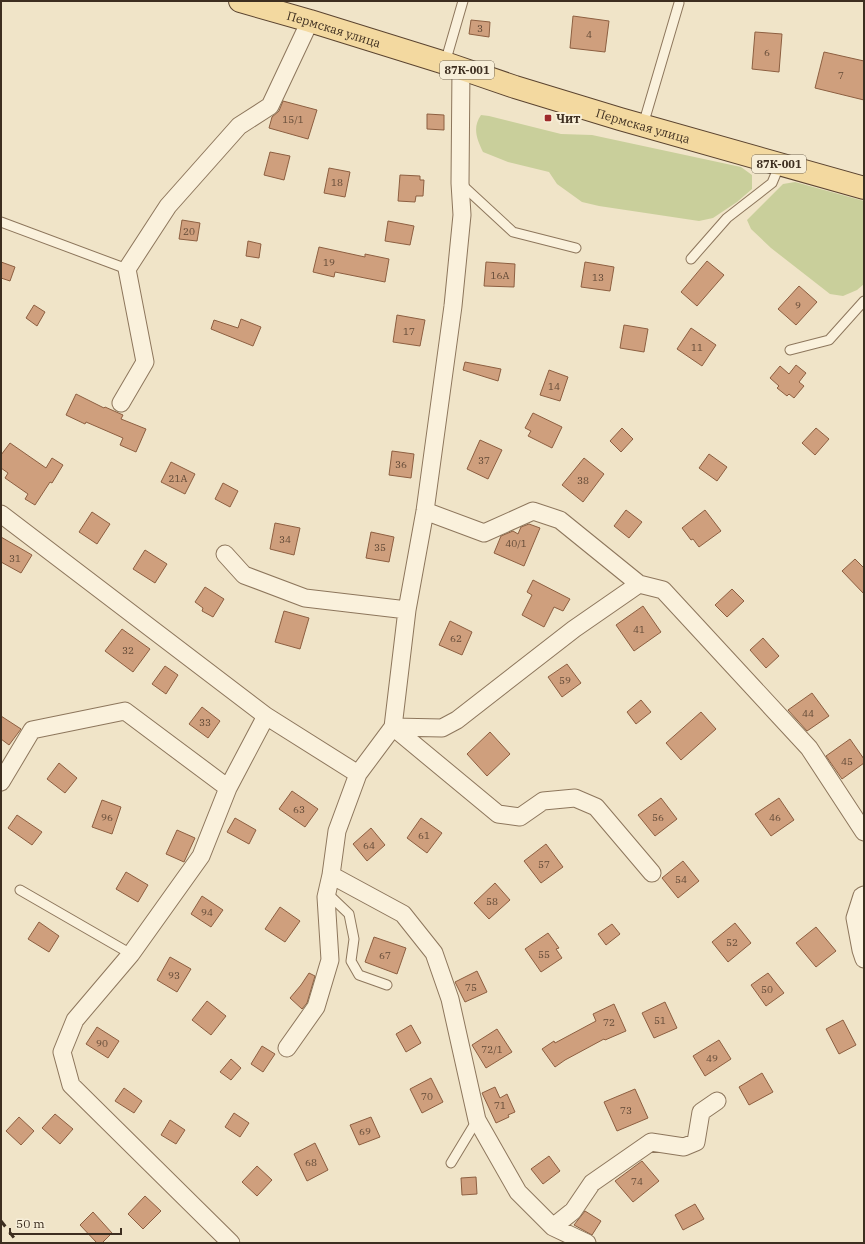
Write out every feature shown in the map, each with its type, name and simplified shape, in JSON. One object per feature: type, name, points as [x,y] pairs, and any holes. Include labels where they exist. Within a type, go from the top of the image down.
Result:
[{"type":"main road","name":"Пермская улица","points":[[240,1],[310,21],[515,87],[864,188]]},
{"type":"street","points":[[121,403],[145,362],[127,269],[168,206],[239,126],[270,106],[310,21]]},
{"type":"street","points":[[287,1048],[316,1007],[330,960],[326,897],[331,875],[337,831],[358,774],[393,727],[407,610],[425,511],[453,306],[462,215],[453,66]]},
{"type":"street","points":[[425,511],[484,533],[533,511],[560,520],[638,584],[664,590],[809,748],[864,832]]},
{"type":"street","points":[[1,514],[266,716],[358,774]]},
{"type":"street","points":[[225,554],[244,575],[305,598],[407,610]]},
{"type":"street","points":[[393,727],[442,728],[457,720],[574,629],[638,584]]},
{"type":"street","points":[[1,782],[32,730],[125,711],[228,788]]},
{"type":"street","points":[[231,1243],[71,1085],[62,1052],[75,1020],[131,954],[201,856],[228,788],[266,716]]},
{"type":"street","points":[[393,727],[498,814],[520,817],[543,800],[575,798],[596,807],[652,873]]},
{"type":"street","points":[[331,875],[403,914],[434,953],[450,999],[477,1120],[518,1192],[553,1227],[587,1243]]},
{"type":"street","points":[[864,895],[862,896],[855,918],[864,959]]},
{"type":"street","points":[[553,1227],[573,1211],[592,1183],[650,1142],[684,1147],[696,1142],[701,1112],[716,1100]]},
{"type":"lane","points":[[453,66],[464,1]]},
{"type":"lane","points":[[643,125],[679,3]]},
{"type":"lane","points":[[691,259],[727,218],[772,184],[780,164]]},
{"type":"lane","points":[[460,184],[513,232],[576,248]]},
{"type":"lane","points":[[1,222],[127,269]]},
{"type":"lane","points":[[790,350],[829,340],[864,301]]},
{"type":"lane","points":[[20,890],[131,954]]},
{"type":"lane","points":[[327,893],[349,914],[354,939],[351,961],[359,975],[387,985]]},
{"type":"lane","points":[[451,1163],[477,1120]]},
{"type":"green space","points":[[481,115],[561,134],[592,135],[741,167],[752,175],[752,189],[737,202],[713,218],[699,221],[599,206],[582,202],[557,184],[549,172],[508,162],[483,152],[476,134],[478,120]]},
{"type":"green space","points":[[795,182],[864,201],[864,284],[857,290],[843,296],[830,294],[771,248],[751,229],[747,220],[783,184]]},
{"type":"building","points":[[573,16],[609,21],[605,52],[570,48]]},
{"type":"building","points":[[471,20],[490,22],[489,37],[469,34]]},
{"type":"building","points":[[755,32],[782,34],[779,72],[752,69]]},
{"type":"building","points":[[824,52],[864,61],[864,100],[815,88]]},
{"type":"building","points":[[283,101],[317,110],[308,139],[269,128],[272,117],[279,111]]},
{"type":"building","points":[[427,114],[444,115],[444,130],[427,129]]},
{"type":"building","points":[[270,152],[290,156],[284,180],[264,175]]},
{"type":"building","points":[[329,168],[350,172],[345,197],[324,193]]},
{"type":"building","points":[[400,175],[420,176],[420,180],[424,180],[423,196],[416,196],[415,202],[398,201]]},
{"type":"building","points":[[182,220],[200,223],[197,241],[179,239]]},
{"type":"building","points":[[388,221],[414,226],[410,245],[385,241]]},
{"type":"building","points":[[248,241],[261,244],[259,258],[246,256]]},
{"type":"building","points":[[319,247],[365,257],[365,254],[389,259],[385,282],[335,272],[334,277],[313,272]]},
{"type":"building","points":[[707,261],[724,275],[697,306],[681,292]]},
{"type":"building","points":[[1,262],[15,267],[10,281],[1,278]]},
{"type":"building","points":[[486,262],[515,264],[514,287],[484,286]]},
{"type":"building","points":[[585,262],[614,267],[610,291],[581,287]]},
{"type":"building","points":[[799,286],[817,302],[796,325],[778,309]]},
{"type":"building","points":[[34,305],[45,312],[37,326],[26,318]]},
{"type":"building","points":[[397,315],[425,320],[420,346],[393,342]]},
{"type":"building","points":[[241,319],[261,327],[253,346],[211,329],[214,320],[238,328]]},
{"type":"building","points":[[624,325],[648,329],[644,352],[620,348]]},
{"type":"building","points":[[691,328],[716,345],[702,366],[677,349]]},
{"type":"building","points":[[465,362],[501,369],[498,381],[463,370]]},
{"type":"building","points":[[796,365],[806,373],[799,382],[804,386],[794,398],[789,394],[787,396],[777,388],[779,386],[770,378],[780,366],[789,374]]},
{"type":"building","points":[[549,370],[568,377],[560,401],[540,395]]},
{"type":"building","points":[[76,394],[104,408],[105,407],[123,415],[121,419],[146,429],[136,452],[120,445],[123,438],[86,422],[85,424],[66,415]]},
{"type":"building","points":[[533,413],[562,427],[552,448],[528,436],[531,431],[525,428]]},
{"type":"building","points":[[622,428],[633,439],[621,452],[610,441]]},
{"type":"building","points":[[816,428],[829,439],[815,455],[802,443]]},
{"type":"building","points":[[480,440],[502,450],[488,479],[467,469]]},
{"type":"building","points":[[10,443],[46,468],[52,458],[63,465],[52,483],[50,482],[35,505],[25,499],[28,494],[5,478],[8,473],[1,468],[1,455]]},
{"type":"building","points":[[392,451],[414,454],[411,478],[389,475]]},
{"type":"building","points":[[709,454],[727,467],[717,481],[699,468]]},
{"type":"building","points":[[584,458],[604,474],[583,502],[562,485]]},
{"type":"building","points":[[171,462],[195,474],[185,494],[161,482]]},
{"type":"building","points":[[223,483],[238,491],[230,507],[215,499]]},
{"type":"building","points":[[626,510],[642,522],[629,538],[614,526]]},
{"type":"building","points":[[705,510],[721,531],[699,547],[693,539],[691,540],[682,528]]},
{"type":"building","points":[[92,512],[110,524],[97,544],[79,532]]},
{"type":"building","points":[[275,523],[300,528],[294,555],[270,549]]},
{"type":"building","points":[[529,524],[540,528],[524,566],[494,553],[501,536],[513,531],[518,534],[521,527]]},
{"type":"building","points":[[371,532],[394,537],[389,562],[366,558]]},
{"type":"building","points":[[1,537],[32,555],[21,573],[1,562]]},
{"type":"building","points":[[145,550],[167,564],[155,583],[133,569]]},
{"type":"building","points":[[855,559],[864,568],[864,594],[842,571]]},
{"type":"building","points":[[533,580],[570,599],[563,611],[554,607],[544,627],[522,615],[532,595],[527,592]]},
{"type":"building","points":[[205,587],[224,599],[213,617],[202,611],[203,608],[195,602]]},
{"type":"building","points":[[732,589],[744,601],[727,617],[715,605]]},
{"type":"building","points":[[643,606],[661,632],[634,651],[616,625]]},
{"type":"building","points":[[284,611],[309,618],[300,649],[275,642]]},
{"type":"building","points":[[450,621],[472,632],[462,655],[439,645]]},
{"type":"building","points":[[122,629],[150,649],[133,672],[105,651]]},
{"type":"building","points":[[763,638],[779,656],[766,668],[750,650]]},
{"type":"building","points":[[567,664],[581,683],[562,697],[548,677]]},
{"type":"building","points":[[165,666],[178,675],[166,694],[152,684]]},
{"type":"building","points":[[812,693],[829,716],[807,731],[788,710]]},
{"type":"building","points":[[641,700],[651,712],[636,724],[627,712]]},
{"type":"building","points":[[202,707],[220,721],[208,738],[189,724]]},
{"type":"building","points":[[701,712],[716,729],[681,760],[666,743]]},
{"type":"building","points":[[1,716],[21,729],[9,745],[1,739]]},
{"type":"building","points":[[490,732],[510,754],[487,776],[467,754]]},
{"type":"building","points":[[850,739],[864,759],[864,763],[842,779],[826,756]]},
{"type":"building","points":[[59,763],[77,778],[65,793],[47,779]]},
{"type":"building","points":[[292,791],[318,809],[305,827],[279,809]]},
{"type":"building","points":[[661,798],[677,819],[655,836],[638,815]]},
{"type":"building","points":[[779,798],[794,820],[771,836],[755,814]]},
{"type":"building","points":[[102,800],[121,807],[112,834],[92,827]]},
{"type":"building","points":[[17,815],[42,832],[32,845],[8,828]]},
{"type":"building","points":[[235,818],[256,830],[249,844],[227,832]]},
{"type":"building","points":[[421,818],[442,833],[427,853],[407,838]]},
{"type":"building","points":[[371,828],[385,845],[367,861],[353,844]]},
{"type":"building","points":[[177,830],[195,838],[184,862],[166,854]]},
{"type":"building","points":[[546,844],[563,867],[541,883],[524,861]]},
{"type":"building","points":[[683,861],[699,881],[678,898],[662,878]]},
{"type":"building","points":[[126,872],[148,885],[138,902],[116,889]]},
{"type":"building","points":[[495,883],[510,900],[489,919],[474,903]]},
{"type":"building","points":[[202,896],[223,910],[211,927],[191,914]]},
{"type":"building","points":[[280,907],[300,921],[285,942],[265,929]]},
{"type":"building","points":[[39,922],[59,936],[49,952],[28,939]]},
{"type":"building","points":[[735,923],[751,943],[728,962],[712,942]]},
{"type":"building","points":[[612,924],[620,934],[606,945],[598,934]]},
{"type":"building","points":[[816,927],[836,951],[816,967],[796,943]]},
{"type":"building","points":[[548,933],[559,948],[556,949],[562,958],[541,972],[525,949]]},
{"type":"building","points":[[374,937],[406,948],[397,974],[365,962]]},
{"type":"building","points":[[170,957],[191,969],[177,992],[157,980]]},
{"type":"building","points":[[477,971],[487,992],[465,1002],[455,982]]},
{"type":"building","points":[[309,973],[315,976],[307,1003],[302,1009],[290,998]]},
{"type":"building","points":[[768,973],[784,993],[766,1006],[751,985]]},
{"type":"building","points":[[207,1001],[226,1016],[211,1035],[192,1020]]},
{"type":"building","points":[[665,1002],[677,1028],[654,1038],[642,1013]]},
{"type":"building","points":[[614,1004],[626,1031],[605,1040],[604,1039],[555,1067],[542,1049],[554,1041],[555,1043],[596,1021],[593,1014]]},
{"type":"building","points":[[843,1020],[856,1045],[839,1054],[826,1029]]},
{"type":"building","points":[[411,1025],[421,1043],[406,1052],[396,1034]]},
{"type":"building","points":[[97,1027],[119,1041],[108,1058],[86,1044]]},
{"type":"building","points":[[497,1029],[512,1052],[486,1068],[472,1045]]},
{"type":"building","points":[[719,1040],[731,1059],[705,1076],[693,1056]]},
{"type":"building","points":[[262,1046],[275,1054],[263,1072],[251,1064]]},
{"type":"building","points":[[231,1059],[241,1068],[231,1080],[220,1072]]},
{"type":"building","points":[[762,1073],[773,1092],[749,1105],[739,1087]]},
{"type":"building","points":[[431,1078],[443,1102],[422,1113],[410,1089]]},
{"type":"building","points":[[495,1087],[500,1098],[507,1094],[515,1112],[508,1115],[509,1117],[496,1123],[482,1093]]},
{"type":"building","points":[[124,1088],[142,1101],[134,1113],[115,1101]]},
{"type":"building","points":[[635,1089],[648,1118],[617,1131],[604,1102]]},
{"type":"building","points":[[234,1113],[249,1123],[240,1137],[225,1127]]},
{"type":"building","points":[[55,1114],[73,1129],[60,1144],[42,1128]]},
{"type":"building","points":[[19,1117],[34,1131],[21,1145],[6,1131]]},
{"type":"building","points":[[371,1117],[380,1137],[359,1145],[350,1125]]},
{"type":"building","points":[[170,1120],[185,1130],[176,1144],[161,1135]]},
{"type":"building","points":[[315,1143],[328,1170],[307,1181],[294,1154]]},
{"type":"building","points":[[549,1156],[560,1171],[543,1184],[531,1169]]},
{"type":"building","points":[[642,1161],[659,1181],[633,1202],[615,1181]]},
{"type":"building","points":[[257,1166],[272,1180],[257,1196],[242,1182]]},
{"type":"building","points":[[476,1177],[477,1194],[462,1195],[461,1178]]},
{"type":"building","points":[[145,1196],[161,1211],[143,1229],[128,1214]]},
{"type":"building","points":[[695,1204],[704,1219],[683,1230],[675,1215]]},
{"type":"building","points":[[585,1211],[601,1221],[592,1235],[574,1225]]},
{"type":"building","points":[[93,1212],[112,1233],[102,1243],[97,1243],[80,1225]]},
{"type":"railway","points":[[1,1221],[18,1243]]},
{"type":"place","name":"Чит","points":[[548,118]]}]
